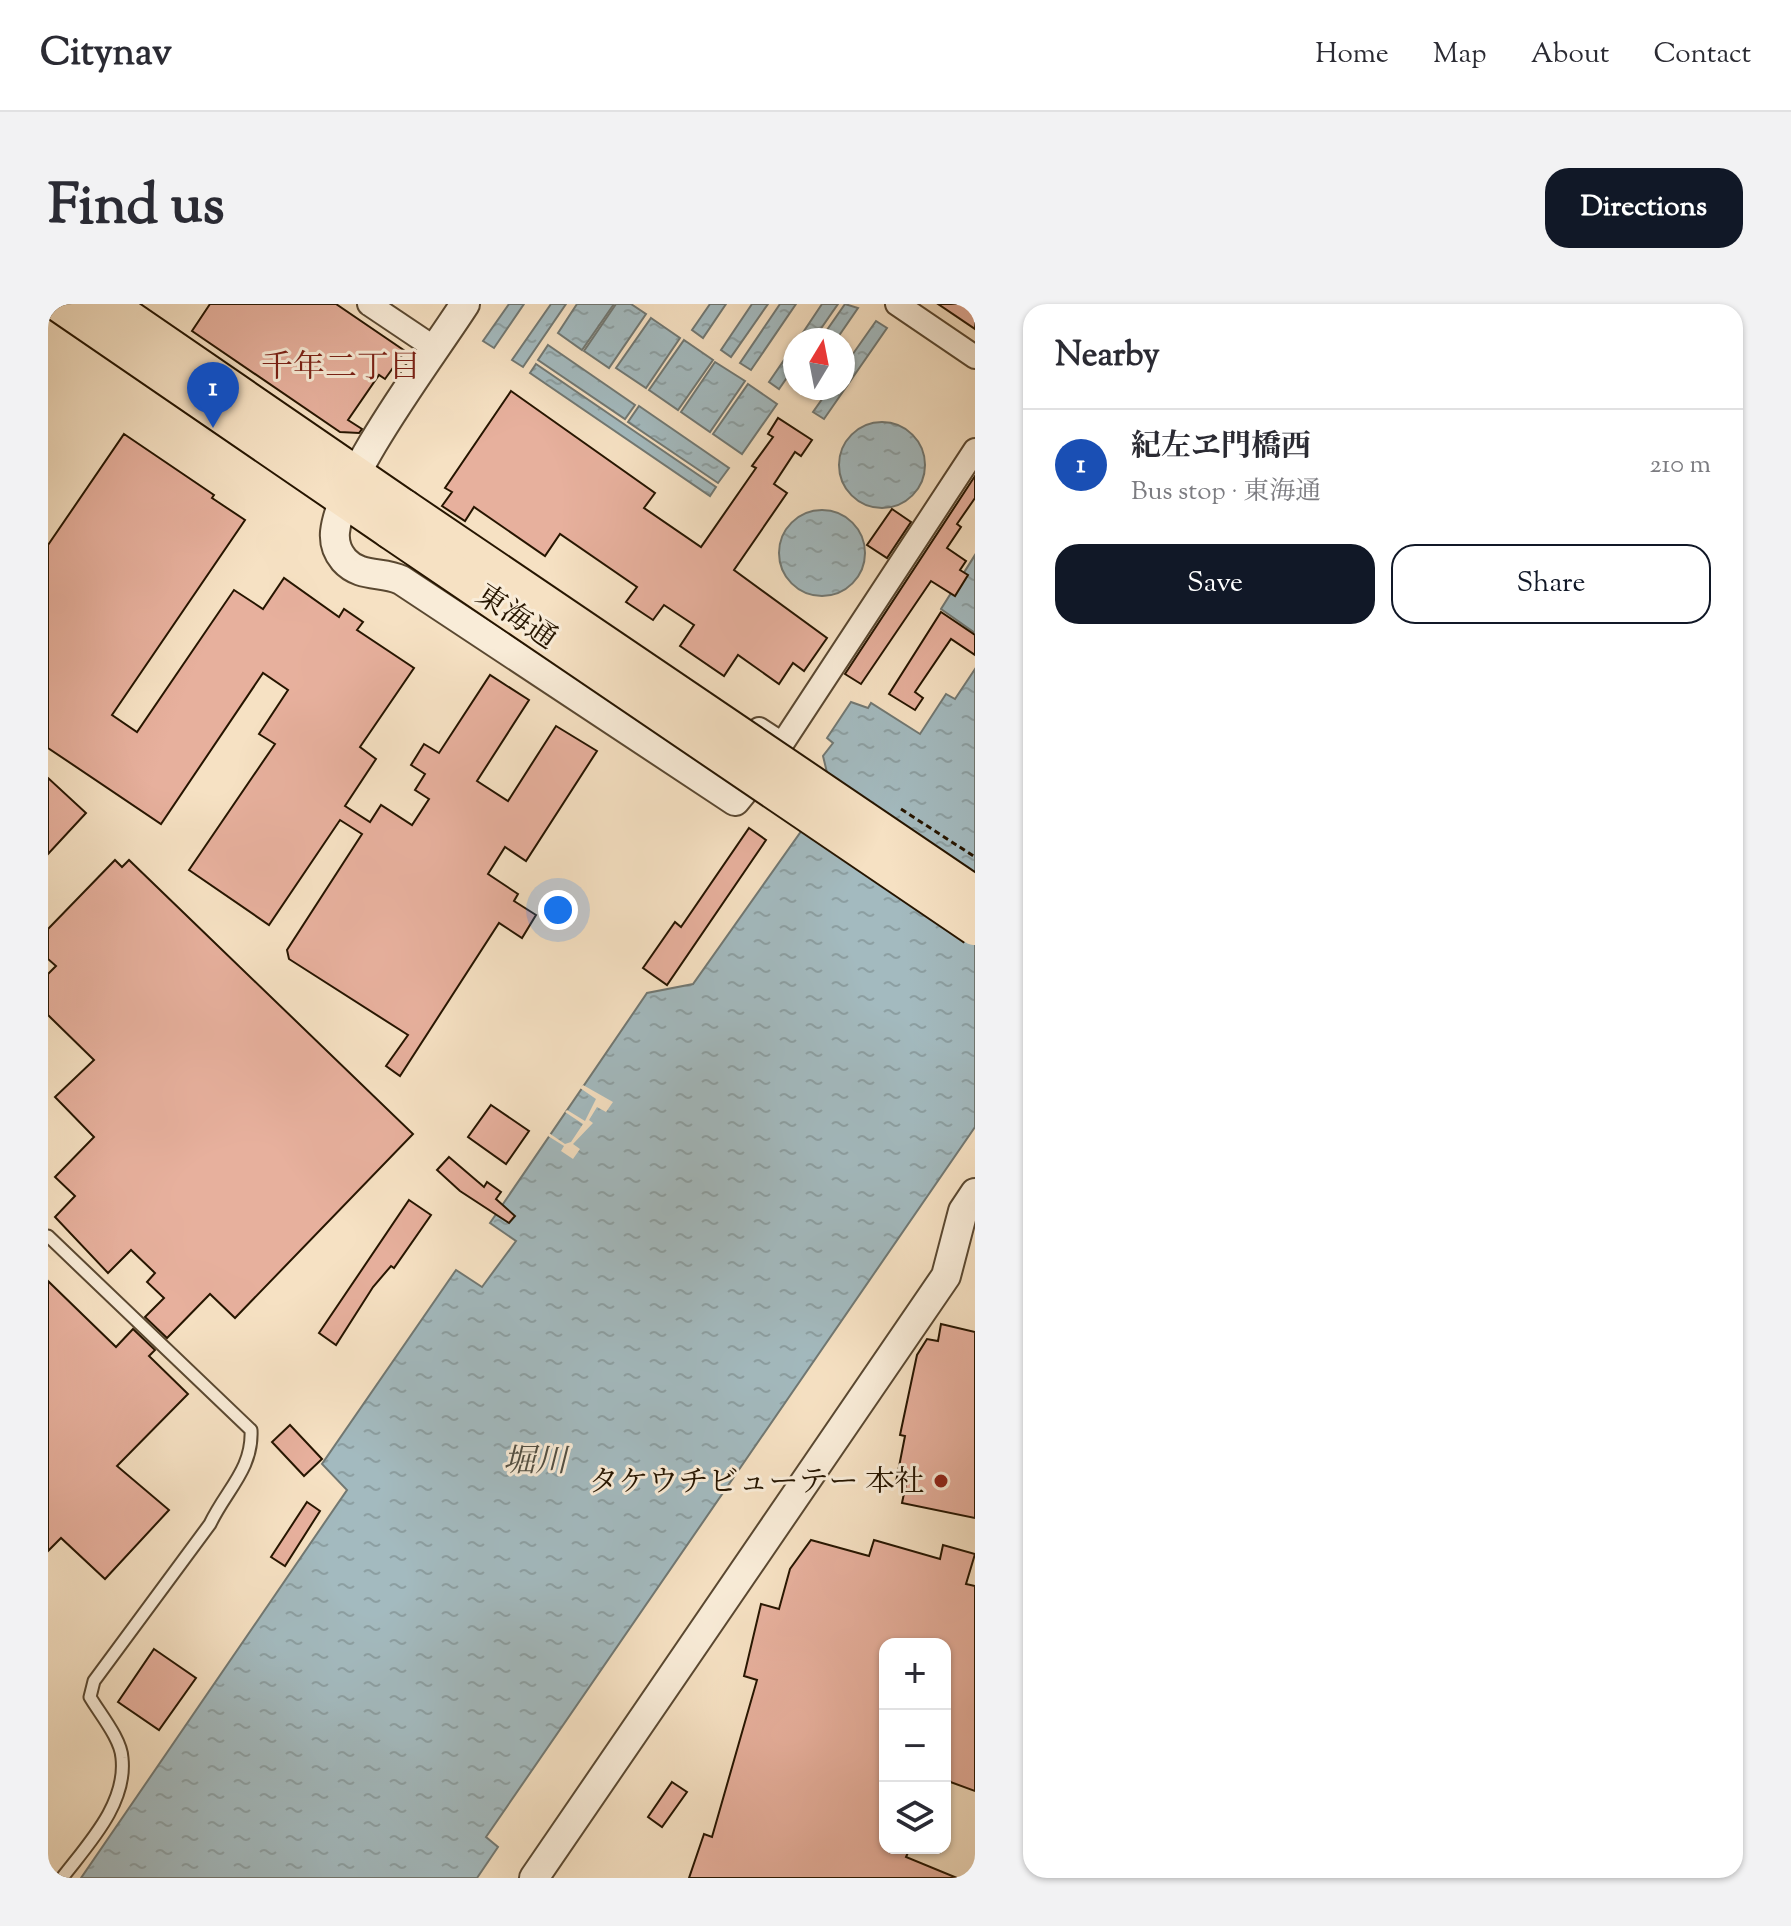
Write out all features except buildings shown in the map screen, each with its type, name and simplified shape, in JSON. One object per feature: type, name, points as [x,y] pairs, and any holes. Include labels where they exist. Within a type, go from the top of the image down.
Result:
[{"type":"main road","name":"東海通","points":[[60,304],[355,478]]},
{"type":"main road","name":"東海通","points":[[107,304],[355,478],[397,519],[820,805],[975,895]]},
{"type":"main road","points":[[820,805],[866,801],[975,875]]},
{"type":"main road","name":"東海通","points":[[820,805],[975,927]]},
{"type":"main road","points":[[820,805],[868,871],[975,948]]},
{"type":"street","points":[[369,304],[436,349]]},
{"type":"street","points":[[465,304],[355,478],[334,534],[336,547],[354,569],[401,580],[735,801],[782,744],[975,450]]},
{"type":"street","points":[[897,304],[975,357]]},
{"type":"street","points":[[355,478],[782,744]]},
{"type":"street","points":[[534,1878],[946,1276],[963,1211],[975,1193]]},
{"type":"lane","points":[[48,1236],[251,1430],[253,1453],[241,1476],[223,1496],[210,1524],[94,1681],[90,1697],[123,1755],[121,1776],[104,1823],[62,1878]]},
{"type":"path","points":[[894,805],[975,857]]},
{"type":"water","points":[[509,304],[524,304],[494,348],[483,341]]},
{"type":"water","points":[[551,304],[566,304],[523,367],[512,360]]},
{"type":"water","points":[[577,304],[614,304],[582,350],[558,333]]},
{"type":"water","points":[[616,304],[631,304],[646,314],[609,368],[584,351]]},
{"type":"water","points":[[710,304],[726,304],[703,338],[692,330]]},
{"type":"water","points":[[752,304],[768,304],[731,357],[721,350]]},
{"type":"water","points":[[780,304],[796,304],[751,370],[740,363]]},
{"type":"water","points":[[822,304],[838,304],[821,328],[806,328]]},
{"type":"water","points":[[845,304],[858,308],[844,328],[828,328]]},
{"type":"water","points":[[651,318],[680,338],[646,388],[616,368]]},
{"type":"water","points":[[876,321],[887,328],[855,374],[855,351]]},
{"type":"water","points":[[684,340],[713,360],[678,410],[649,390]]},
{"type":"water","points":[[548,345],[635,405],[625,419],[538,360]]},
{"type":"water","points":[[715,362],[745,381],[710,432],[681,412]]},
{"type":"water","points":[[783,362],[783,383],[779,389],[769,382]]},
{"type":"water","points":[[536,364],[716,487],[710,496],[530,373]]},
{"type":"water","points":[[748,384],[777,404],[742,454],[713,434]]},
{"type":"water","points":[[822,400],[837,400],[824,419],[813,412]]},
{"type":"water","points":[[639,406],[729,468],[718,483],[628,422]]},
{"type":"water","points":[[882,422],[898,426],[912,435],[921,449],[925,465],[921,481],[912,495],[898,504],[882,508],[866,504],[852,495],[843,481],[839,465],[843,449],[852,435],[866,426]]},
{"type":"water","points":[[822,510],[838,514],[852,523],[861,537],[865,553],[861,569],[852,583],[838,592],[822,596],[806,592],[792,583],[783,569],[779,553],[783,537],[792,523],[806,514]]},
{"type":"water","points":[[975,555],[975,633],[941,609]]},
{"type":"water","name":"堀川","points":[[975,669],[975,1127],[486,1837],[498,1847],[477,1878],[81,1878],[347,1490],[322,1464],[456,1270],[482,1287],[516,1241],[490,1223],[647,993],[693,984],[831,789],[823,756],[833,743],[827,738],[851,702],[868,708],[871,703],[920,734],[946,694],[955,699]]},
{"type":"pier","points":[[583,1085],[613,1102],[606,1112],[597,1107],[589,1120],[593,1123],[573,1144],[580,1149],[573,1159],[561,1151],[564,1146],[548,1136],[549,1133],[565,1144],[571,1142],[583,1124],[565,1112],[567,1110],[585,1121],[596,1099],[580,1088]]},
{"type":"place","name":"紀左ヱ門橋西","points":[[213,428]]},
{"type":"place","name":"タケウチビューテー 本社","points":[[941,1481]]},
{"type":"district","name":"千年二丁目","points":[[341,366]]}]
